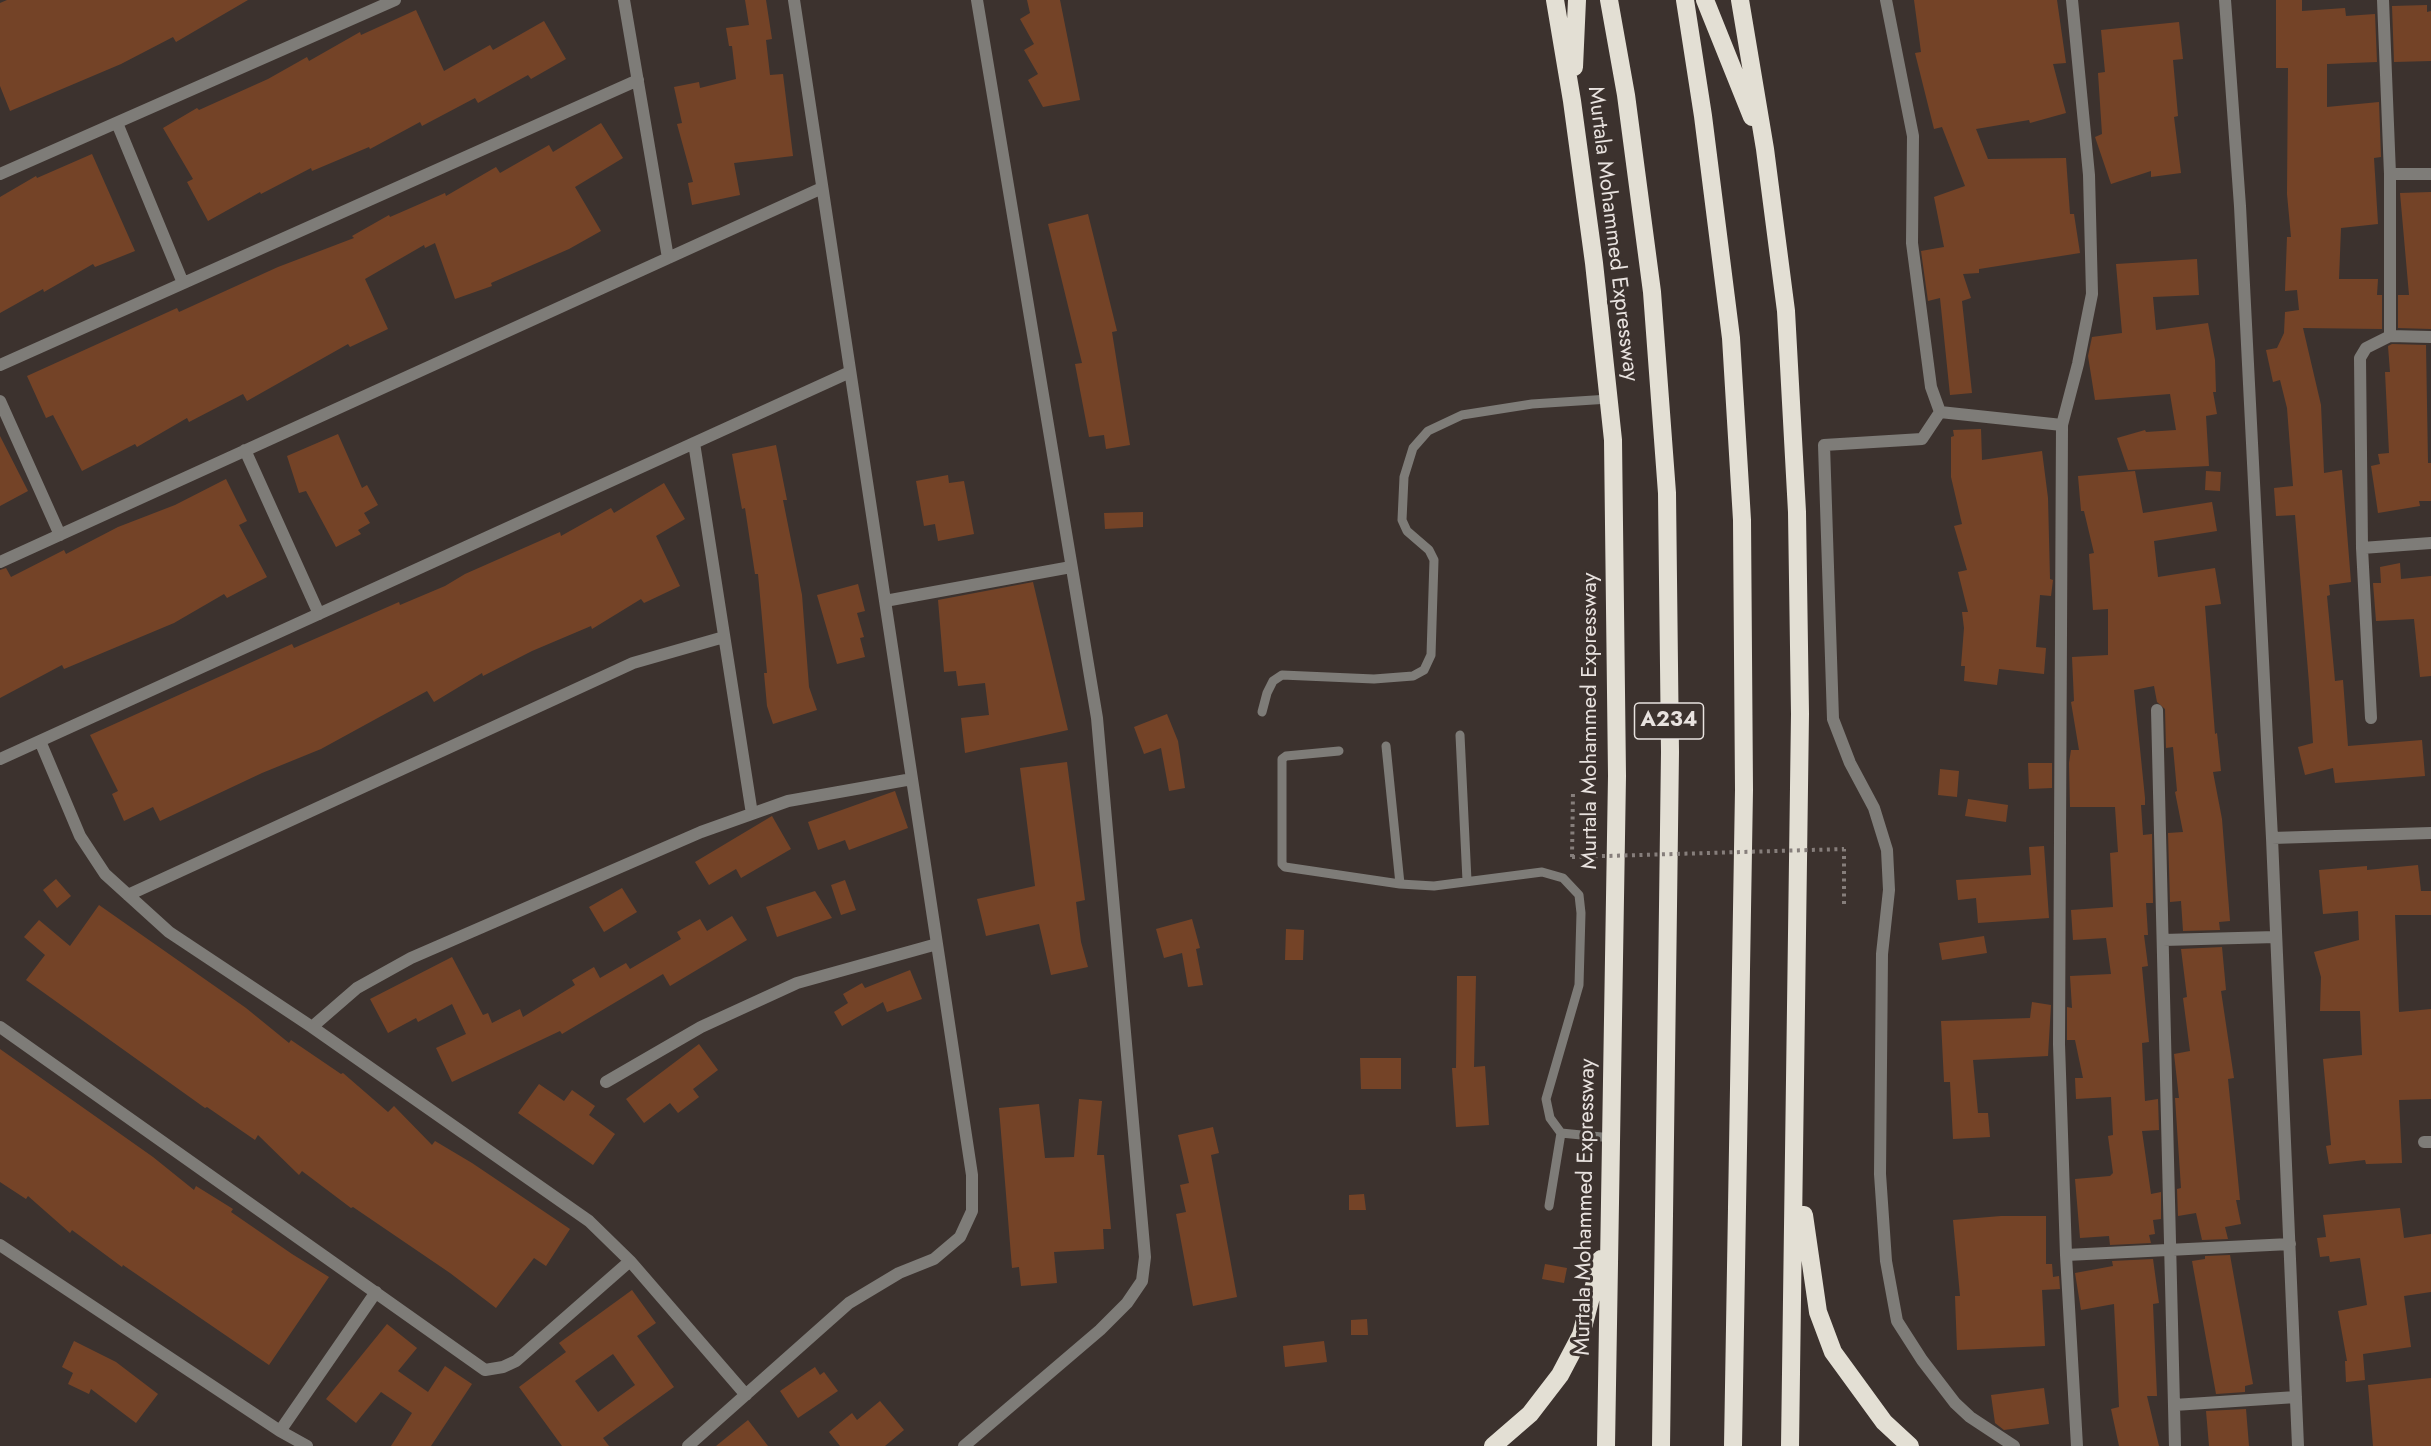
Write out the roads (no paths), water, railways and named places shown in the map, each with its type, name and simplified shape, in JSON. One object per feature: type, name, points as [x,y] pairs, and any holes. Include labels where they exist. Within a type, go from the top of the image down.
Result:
[{"type":"highway","name":"Murtala Mohammed Expressway","points":[[1555,0],[1572,101],[1594,263],[1613,440],[1617,765],[1606,1446]]},
{"type":"highway","points":[[1572,101],[1577,0]]},
{"type":"highway","name":"Murtala Mohammed Expressway","points":[[1609,0],[1626,95],[1652,292],[1667,493],[1670,752],[1661,1446]]},
{"type":"highway","points":[[1685,0],[1703,116],[1731,338],[1742,520],[1744,790],[1733,1446]]},
{"type":"highway","points":[[1705,0],[1765,149]]},
{"type":"highway","points":[[1740,0],[1765,149],[1786,311],[1797,512],[1800,714],[1796,1139],[1790,1446]]},
{"type":"highway","points":[[1796,1139],[1818,1312],[1833,1352],[1858,1389],[1884,1422],[1910,1446]]},
{"type":"highway","points":[[1493,1446],[1530,1414],[1560,1375],[1581,1335],[1599,1272],[1611,1189]]},
{"type":"street","points":[[0,174],[395,0]]},
{"type":"street","points":[[624,0],[668,258]]},
{"type":"street","points":[[688,1446],[849,1303],[899,1273],[933,1259],[960,1237],[972,1210],[972,1175],[794,0]]},
{"type":"street","points":[[964,1446],[1100,1330],[1127,1303],[1142,1281],[1145,1257],[1097,718],[977,0]]},
{"type":"street","points":[[1886,0],[1912,136],[1912,243],[1931,387],[1940,412]]},
{"type":"street","points":[[2072,0],[2090,175],[2092,294],[2078,364],[2062,425],[2059,1044],[2066,1255],[2077,1446]]},
{"type":"street","points":[[2224,0],[2240,206],[2272,838],[2298,1446]]},
{"type":"street","points":[[2384,0],[2390,174],[2390,336]]},
{"type":"street","points":[[0,365],[638,80]]},
{"type":"street","points":[[117,123],[183,283]]},
{"type":"street","points":[[2390,174],[2431,174]]},
{"type":"street","points":[[0,562],[822,188]]},
{"type":"street","points":[[2371,718],[2362,548],[2360,358],[2366,348],[2390,336],[2431,337]]},
{"type":"street","points":[[0,759],[850,372]]},
{"type":"street","points":[[0,401],[60,535]]},
{"type":"street","points":[[1940,412],[2062,425]]},
{"type":"street","points":[[1940,412],[1922,439],[1824,445],[1833,719],[1850,763],[1874,808],[1887,850],[1888,890],[1881,966],[1880,1174],[1886,1261],[1897,1321],[1955,1403],[1970,1417],[2014,1446]]},
{"type":"street","points":[[694,443],[752,814]]},
{"type":"street","points":[[245,450],[319,614]]},
{"type":"street","points":[[2362,548],[2431,543]]},
{"type":"street","points":[[885,601],[1071,567]]},
{"type":"street","points":[[128,895],[633,663],[724,637]]},
{"type":"street","points":[[2157,710],[2175,1446]]},
{"type":"street","points":[[40,741],[80,836],[105,874],[169,932],[312,1026],[589,1221],[630,1261],[746,1395]]},
{"type":"street","points":[[312,1026],[357,988],[411,958],[701,832],[788,801],[912,779]]},
{"type":"street","points":[[2272,838],[2431,833]]},
{"type":"street","points":[[2163,940],[2276,936]]},
{"type":"street","points":[[606,1082],[701,1027],[797,983],[937,944]]},
{"type":"street","points":[[0,1027],[485,1370],[503,1367],[516,1361],[630,1261]]},
{"type":"street","points":[[2066,1255],[2290,1244]]},
{"type":"street","points":[[0,1245],[280,1431],[307,1446]]},
{"type":"street","points":[[280,1431],[376,1292]]},
{"type":"street","points":[[2174,1405],[2296,1396]]},
{"type":"lane","points":[[1262,712],[1273,681],[1282,675],[1374,679],[1413,676],[1424,670],[1431,655],[1434,560],[1429,550],[1407,531],[1402,520],[1404,477],[1413,448],[1428,431],[1462,415],[1532,404],[1609,399]]},
{"type":"lane","points":[[1460,735],[1467,881]]},
{"type":"lane","points":[[1386,746],[1400,884]]},
{"type":"lane","points":[[1339,751],[1286,756],[1282,759],[1282,864],[1289,868],[1400,884],[1434,886],[1542,872],[1563,878],[1578,895],[1581,914],[1579,985],[1546,1099],[1550,1118],[1561,1133],[1549,1206]]},
{"type":"lane","points":[[1561,1133],[1611,1138]]}]
